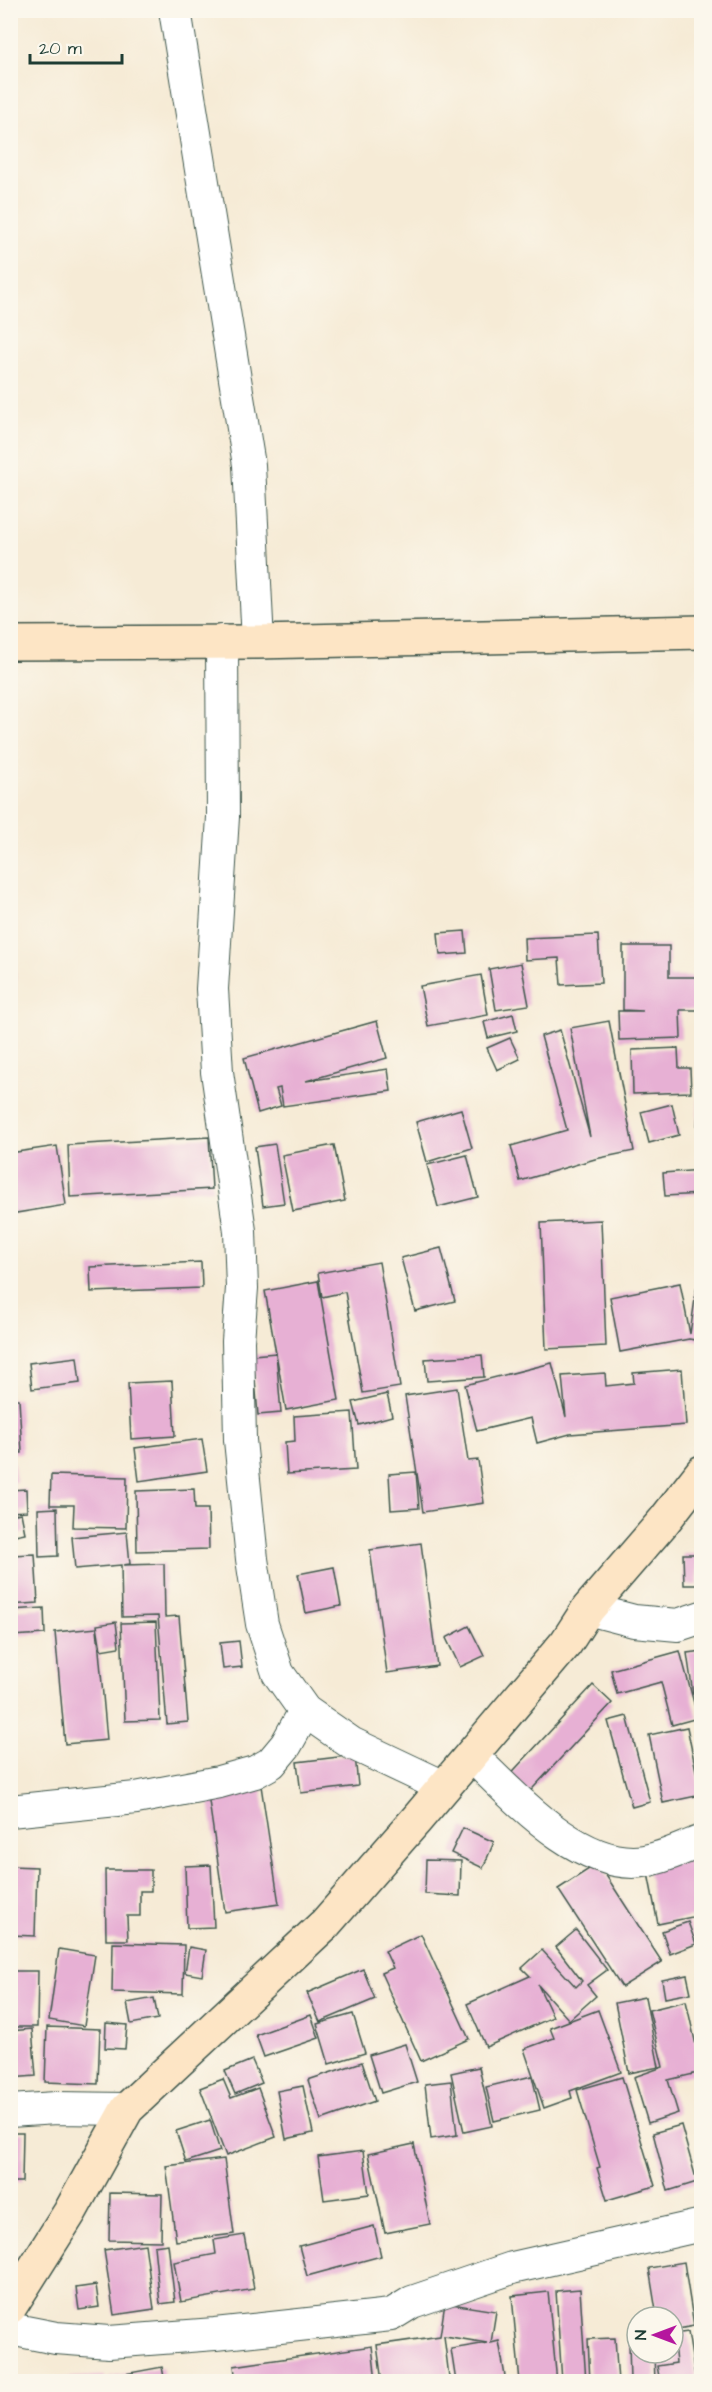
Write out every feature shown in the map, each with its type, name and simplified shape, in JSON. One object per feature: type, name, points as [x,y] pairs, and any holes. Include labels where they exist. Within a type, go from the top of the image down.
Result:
[{"type":"street","points":[[175,10],[249,465],[258,642]]},
{"type":"street","points":[[10,643],[222,640],[258,642],[702,632]]},
{"type":"street","points":[[222,640],[223,817],[212,989],[218,1072],[236,1188],[241,1246],[242,1288],[237,1341],[240,1440],[252,1559],[262,1624],[278,1673],[305,1711],[351,1743],[444,1787]]},
{"type":"street","points":[[10,2307],[70,2212],[127,2109],[325,1923],[566,1643],[588,1609],[664,1521],[702,1472]]},
{"type":"street","points":[[588,1609],[634,1621],[678,1625],[702,1617]]},
{"type":"street","points":[[10,1811],[136,1798],[255,1772],[271,1763],[286,1745],[305,1711]]},
{"type":"street","points":[[471,1755],[526,1808],[555,1831],[595,1854],[622,1860],[644,1861],[702,1841]]},
{"type":"street","points":[[10,2111],[56,2108],[127,2109]]},
{"type":"street","points":[[10,2329],[56,2338],[109,2342],[215,2334],[391,2315],[412,2302],[512,2268],[702,2225]]},
{"type":"building","points":[[465,931],[467,953],[440,955],[438,933]]},
{"type":"building","points":[[598,935],[601,983],[561,985],[559,958],[525,960],[524,938]]},
{"type":"building","points":[[623,946],[669,946],[669,977],[702,977],[702,1010],[680,1010],[681,1038],[619,1040],[618,1011],[643,1011],[623,1010]]},
{"type":"building","points":[[15,962],[16,994],[10,994],[10,963]]},
{"type":"building","points":[[521,963],[529,1005],[496,1010],[489,969]]},
{"type":"building","points":[[481,975],[488,1015],[428,1026],[420,986]]},
{"type":"building","points":[[513,1014],[517,1031],[488,1038],[484,1022]]},
{"type":"building","points":[[377,1021],[387,1058],[306,1081],[388,1069],[391,1091],[283,1106],[280,1088],[276,1089],[281,1106],[258,1113],[244,1058]]},
{"type":"building","points":[[609,1021],[634,1151],[595,1159],[520,1181],[511,1146],[567,1130],[541,1036],[560,1030],[590,1137],[570,1028]]},
{"type":"building","points":[[510,1038],[520,1059],[497,1070],[487,1048]]},
{"type":"building","points":[[678,1048],[679,1068],[690,1068],[691,1092],[633,1094],[632,1050]]},
{"type":"building","points":[[700,1072],[702,1072],[702,1129],[697,1129]]},
{"type":"building","points":[[672,1104],[679,1135],[649,1143],[641,1112]]},
{"type":"building","points":[[461,1109],[472,1148],[427,1162],[416,1122]]},
{"type":"building","points":[[209,1137],[212,1189],[70,1197],[68,1145]]},
{"type":"building","points":[[275,1144],[284,1203],[263,1206],[255,1147]]},
{"type":"building","points":[[334,1145],[345,1201],[293,1211],[282,1155]]},
{"type":"building","points":[[57,1146],[66,1205],[10,1214],[10,1153]]},
{"type":"building","points":[[467,1155],[478,1197],[438,1207],[427,1165]]},
{"type":"building","points":[[702,1170],[702,1194],[665,1196],[663,1173]]},
{"type":"building","points":[[601,1220],[606,1346],[546,1349],[541,1223]]},
{"type":"building","points":[[441,1248],[455,1301],[415,1311],[401,1258]]},
{"type":"building","points":[[201,1262],[202,1288],[91,1292],[90,1267]]},
{"type":"building","points":[[379,1262],[400,1387],[363,1393],[345,1292],[322,1297],[318,1273]]},
{"type":"building","points":[[318,1281],[339,1400],[286,1410],[265,1291]]},
{"type":"building","points":[[680,1283],[690,1334],[697,1285],[702,1286],[702,1341],[689,1339],[620,1352],[610,1297]]},
{"type":"building","points":[[276,1353],[281,1413],[258,1415],[253,1355]]},
{"type":"building","points":[[482,1355],[484,1377],[427,1381],[425,1359]]},
{"type":"building","points":[[77,1357],[80,1383],[32,1389],[29,1363]]},
{"type":"building","points":[[552,1363],[566,1417],[562,1376],[605,1373],[606,1386],[634,1383],[633,1373],[682,1369],[686,1425],[570,1434],[537,1443],[531,1418],[477,1431],[465,1385]]},
{"type":"building","points":[[172,1381],[175,1436],[131,1439],[128,1383]]},
{"type":"building","points":[[457,1388],[468,1461],[478,1460],[484,1503],[423,1512],[405,1396]]},
{"type":"building","points":[[387,1394],[392,1416],[359,1425],[353,1402]]},
{"type":"building","points":[[10,1399],[19,1399],[22,1453],[10,1453]]},
{"type":"building","points":[[352,1412],[356,1470],[287,1474],[285,1442],[295,1441],[294,1416]]},
{"type":"building","points":[[202,1439],[207,1471],[139,1481],[135,1448]]},
{"type":"building","points":[[10,1459],[13,1459],[16,1482],[10,1482]]},
{"type":"building","points":[[416,1472],[419,1508],[391,1510],[389,1474]]},
{"type":"building","points":[[51,1475],[127,1477],[126,1528],[73,1527],[74,1505],[50,1505]]},
{"type":"building","points":[[26,1489],[27,1511],[10,1512],[10,1490]]},
{"type":"building","points":[[194,1489],[195,1509],[208,1509],[209,1549],[137,1551],[136,1491]]},
{"type":"building","points":[[57,1508],[58,1556],[39,1557],[38,1509]]},
{"type":"building","points":[[21,1513],[25,1533],[10,1536],[10,1515]]},
{"type":"building","points":[[127,1532],[130,1564],[123,1565],[164,1564],[165,1617],[179,1616],[188,1722],[167,1724],[158,1616],[122,1617],[121,1565],[75,1569],[72,1537]]},
{"type":"building","points":[[421,1543],[437,1666],[387,1673],[370,1550]]},
{"type":"building","points":[[35,1554],[38,1603],[10,1605],[10,1555]]},
{"type":"building","points":[[683,1554],[697,1554],[698,1585],[684,1585]]},
{"type":"building","points":[[334,1567],[341,1606],[306,1613],[298,1574]]},
{"type":"building","points":[[44,1608],[45,1634],[10,1636],[10,1610]]},
{"type":"building","points":[[116,1622],[119,1647],[101,1650],[97,1625]]},
{"type":"building","points":[[156,1622],[160,1720],[125,1721],[121,1623]]},
{"type":"building","points":[[469,1626],[484,1656],[460,1667],[446,1638]]},
{"type":"building","points":[[97,1628],[107,1740],[65,1744],[55,1632]]},
{"type":"building","points":[[239,1641],[242,1667],[223,1669],[220,1643]]},
{"type":"building","points":[[680,1651],[698,1718],[672,1725],[661,1682],[617,1694],[611,1670]]},
{"type":"building","points":[[702,1651],[702,1692],[693,1694],[687,1653]]},
{"type":"building","points":[[593,1685],[612,1703],[522,1800],[503,1782]]},
{"type":"building","points":[[627,1716],[650,1802],[632,1807],[608,1721]]},
{"type":"building","points":[[687,1727],[701,1795],[663,1803],[649,1735]]},
{"type":"building","points":[[355,1755],[358,1786],[301,1793],[297,1762]]},
{"type":"building","points":[[260,1779],[279,1904],[225,1912],[207,1787]]},
{"type":"building","points":[[463,1828],[494,1842],[483,1868],[451,1853]]},
{"type":"building","points":[[700,1858],[702,1915],[658,1924],[647,1868]]},
{"type":"building","points":[[426,1860],[461,1861],[460,1896],[425,1894]]},
{"type":"building","points":[[598,1863],[662,1962],[622,1987],[558,1889]]},
{"type":"building","points":[[211,1865],[214,1927],[187,1928],[185,1866]]},
{"type":"building","points":[[10,1866],[37,1867],[35,1936],[10,1935]]},
{"type":"building","points":[[105,1870],[151,1870],[151,1891],[140,1891],[140,1916],[127,1916],[128,1940],[106,1940]]},
{"type":"building","points":[[688,1922],[696,1944],[670,1954],[662,1931]]},
{"type":"building","points":[[576,1930],[607,1970],[587,1985],[596,1996],[569,2020],[538,1985],[553,2017],[486,2047],[467,2004],[530,1976],[522,1968],[542,1950],[576,1987],[582,1981],[556,1947]]},
{"type":"building","points":[[421,1934],[469,2039],[421,2061],[381,1973],[393,1968],[385,1951]]},
{"type":"building","points":[[113,1943],[184,1945],[183,1994],[112,1992]]},
{"type":"building","points":[[189,1947],[206,1950],[202,1976],[185,1973]]},
{"type":"building","points":[[59,1949],[95,1955],[84,2026],[49,2020]]},
{"type":"building","points":[[363,1969],[375,1999],[320,2022],[307,1993]]},
{"type":"building","points":[[10,1971],[38,1971],[37,2027],[10,2027]]},
{"type":"building","points":[[687,1975],[691,1993],[665,1998],[662,1980]]},
{"type":"building","points":[[645,1997],[659,2067],[629,2073],[615,2003]]},
{"type":"building","points":[[154,1998],[158,2019],[131,2024],[127,2003]]},
{"type":"building","points":[[686,2001],[702,2072],[668,2080],[678,2113],[648,2123],[634,2077],[663,2067],[649,2010]]},
{"type":"building","points":[[598,2010],[621,2072],[570,2091],[572,2098],[544,2108],[524,2049],[554,2038],[550,2028]]},
{"type":"building","points":[[353,2014],[365,2053],[329,2064],[317,2024]]},
{"type":"building","points":[[311,2015],[319,2038],[264,2057],[256,2035]]},
{"type":"building","points":[[106,2023],[127,2025],[125,2049],[105,2048]]},
{"type":"building","points":[[47,2027],[100,2029],[98,2084],[45,2082]]},
{"type":"building","points":[[32,2029],[36,2076],[10,2078],[10,2031]]},
{"type":"building","points":[[405,2044],[417,2082],[381,2093],[369,2055]]},
{"type":"building","points":[[252,2060],[262,2083],[235,2094],[225,2071]]},
{"type":"building","points":[[362,2062],[375,2101],[321,2120],[308,2080]]},
{"type":"building","points":[[479,2067],[492,2126],[464,2132],[451,2073]]},
{"type":"building","points":[[532,2076],[540,2110],[494,2121],[486,2087]]},
{"type":"building","points":[[622,2077],[655,2186],[607,2200],[597,2168],[600,2167],[577,2090]]},
{"type":"building","points":[[223,2079],[231,2098],[258,2088],[276,2137],[226,2156],[200,2088]]},
{"type":"building","points":[[451,2081],[457,2135],[431,2139],[425,2084]]},
{"type":"building","points":[[303,2086],[313,2133],[286,2139],[277,2091]]},
{"type":"building","points":[[210,2120],[220,2151],[186,2162],[176,2131]]},
{"type":"building","points":[[681,2125],[697,2182],[668,2191],[653,2133]]},
{"type":"building","points":[[10,2133],[23,2133],[22,2182],[10,2182]]},
{"type":"building","points":[[414,2144],[430,2224],[385,2233],[368,2154]]},
{"type":"building","points":[[363,2151],[369,2194],[324,2200],[318,2157]]},
{"type":"building","points":[[224,2159],[234,2234],[176,2241],[166,2166]]},
{"type":"building","points":[[110,2193],[162,2194],[161,2241],[109,2240]]},
{"type":"building","points":[[374,2226],[381,2256],[307,2276],[299,2246]]},
{"type":"building","points":[[244,2235],[254,2289],[181,2302],[174,2262],[216,2254],[214,2240]]},
{"type":"building","points":[[145,2244],[154,2309],[114,2315],[104,2250]]},
{"type":"building","points":[[168,2244],[175,2302],[160,2304],[154,2246]]},
{"type":"building","points":[[684,2262],[694,2326],[685,2328],[685,2305],[655,2305],[649,2268]]},
{"type":"building","points":[[96,2285],[99,2307],[79,2310],[76,2288]]},
{"type":"building","points":[[580,2289],[586,2382],[562,2382],[556,2291]]},
{"type":"building","points":[[548,2292],[557,2382],[520,2382],[512,2296]]},
{"type":"building","points":[[445,2303],[496,2311],[491,2343],[499,2341],[506,2382],[456,2382],[451,2349],[487,2343],[444,2336],[449,2377],[420,2382],[382,2382],[377,2345],[440,2336]]},
{"type":"building","points":[[685,2332],[688,2332],[696,2382],[660,2382],[657,2366],[685,2365]]},
{"type":"building","points":[[615,2338],[618,2382],[590,2382],[588,2339]]},
{"type":"building","points":[[372,2346],[376,2382],[236,2382],[234,2366]]},
{"type":"building","points":[[630,2365],[654,2365],[655,2382],[630,2382]]},
{"type":"building","points":[[162,2367],[165,2382],[109,2382],[108,2377]]},
{"type":"building","points":[[104,2376],[104,2382],[44,2382],[44,2379]]}]
